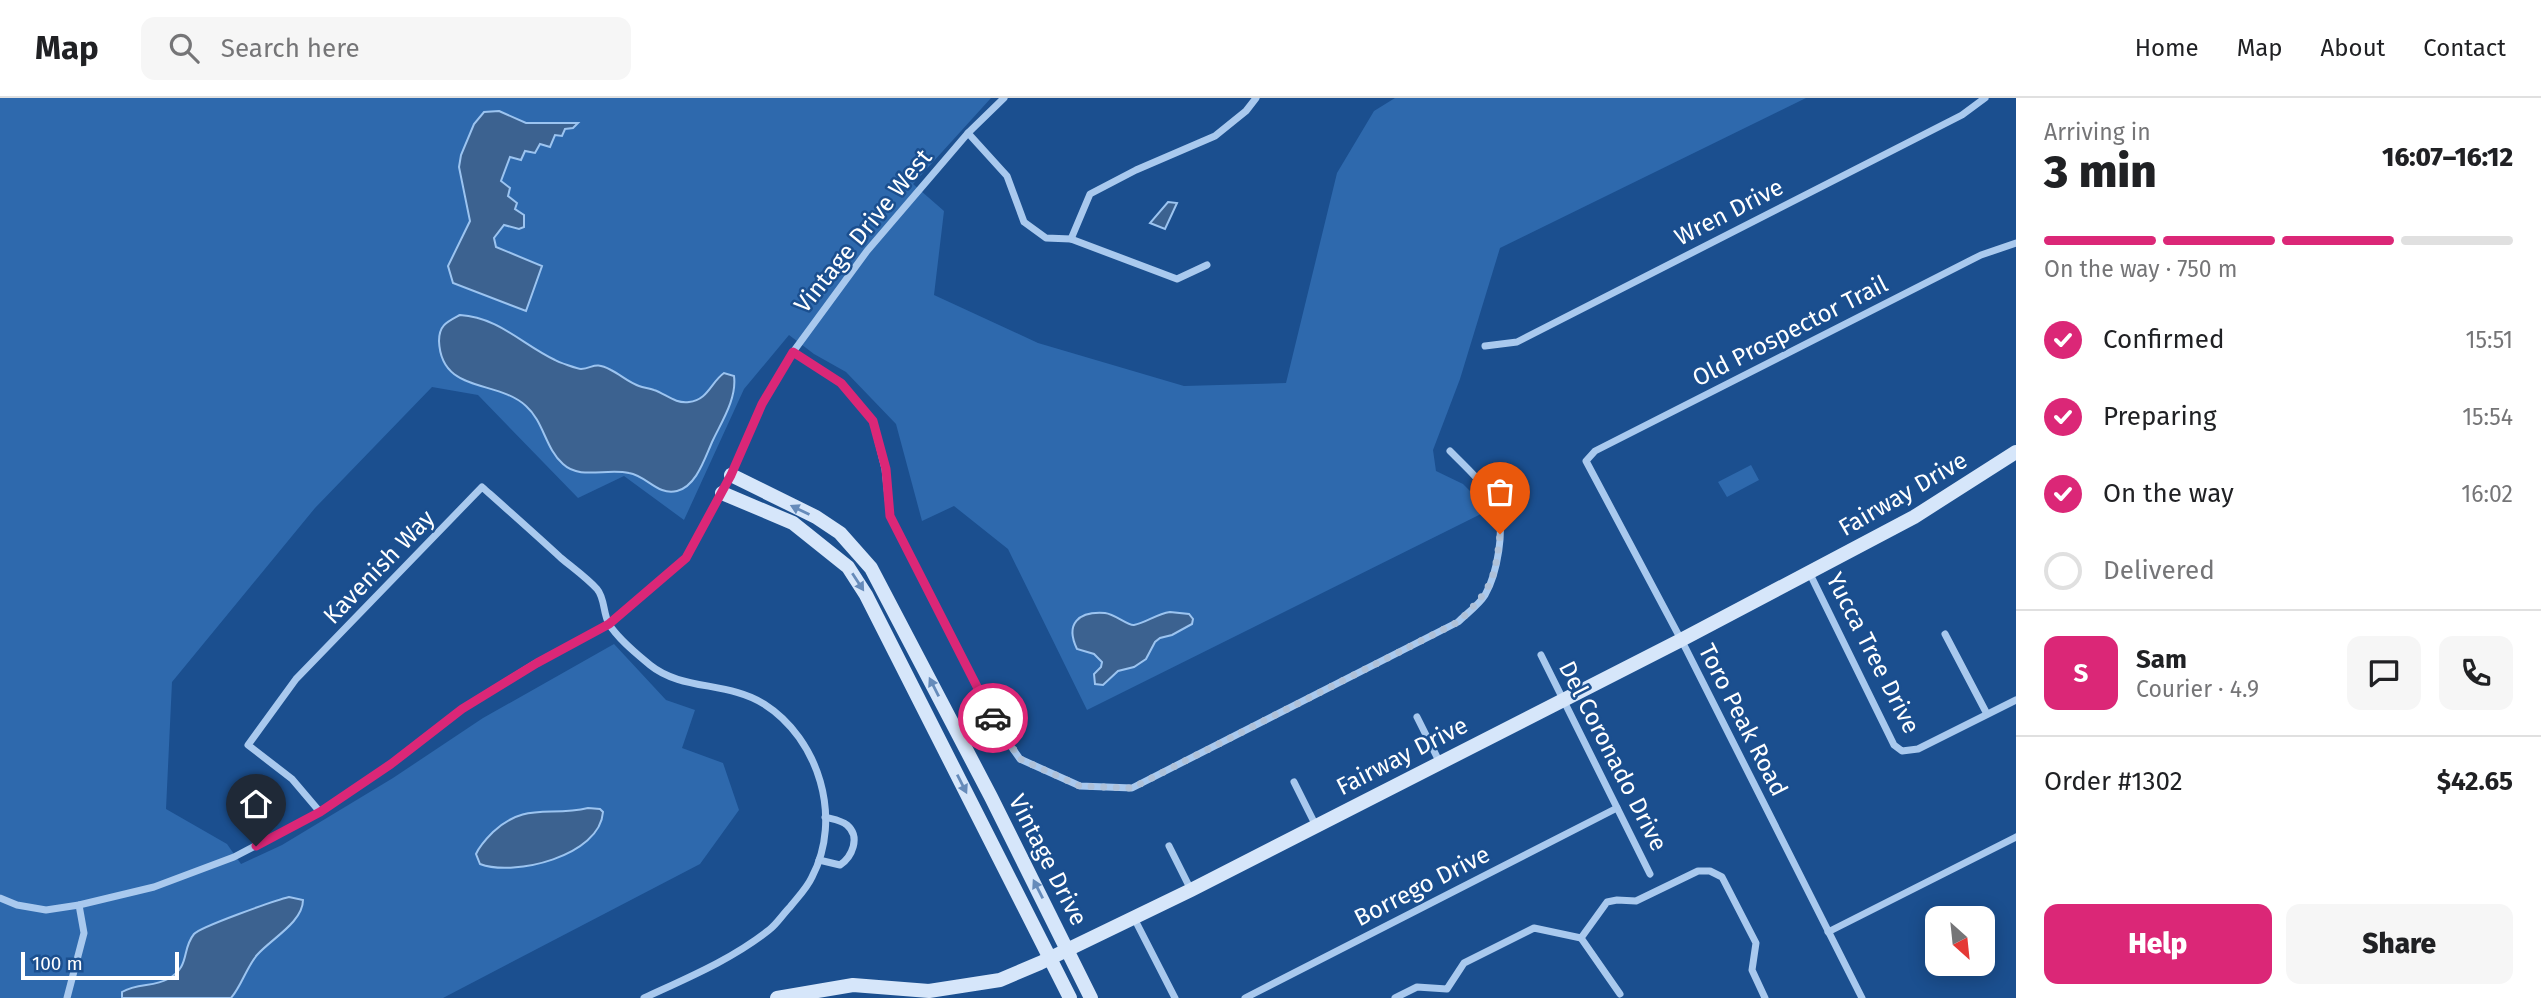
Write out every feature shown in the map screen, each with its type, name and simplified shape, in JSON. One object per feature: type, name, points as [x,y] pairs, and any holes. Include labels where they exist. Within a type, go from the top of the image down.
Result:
[{"type":"street","name":"Vintage Drive West","points":[[0,898],[17,905],[46,910],[79,905],[154,887],[234,857],[320,812],[391,764],[462,709],[537,663],[609,624],[686,558],[731,475],[762,404],[793,352],[852,269],[968,133],[1004,98]]},
{"type":"street","points":[[1071,239],[1090,194],[1136,170],[1215,136],[1246,111],[1256,98]]},
{"type":"street","name":"Wren Drive","points":[[1485,346],[1517,342],[1962,115],[1985,98]]},
{"type":"street","points":[[968,133],[1007,176],[1024,222],[1046,238],[1071,239],[1177,279],[1207,265]]},
{"type":"street","name":"Old Prospector Trail","points":[[1586,461],[1595,451],[1980,255],[2016,243]]},
{"type":"street","points":[[793,352],[841,383],[873,421],[886,469],[890,516],[998,728],[1020,759],[1080,786],[1132,788],[1458,622],[1484,597],[1496,569],[1500,534],[1496,505],[1473,474],[1450,451]]},
{"type":"street","name":"Fairway Drive","points":[[776,998],[852,985],[929,991],[1000,980],[1068,951],[1681,640],[1914,517],[2016,452]]},
{"type":"street","name":"Toro Peak Road","points":[[1586,461],[1681,640],[1862,998]]},
{"type":"street","name":"Vintage Drive","points":[[731,475],[816,517],[840,533],[872,568],[935,687],[1091,998]]},
{"type":"street","name":"Kavenish Way","points":[[320,812],[292,779],[248,745],[296,679],[482,487],[599,591],[609,624]]},
{"type":"street","name":"Vintage Drive","points":[[722,493],[793,523],[848,566],[866,595],[1070,998]]},
{"type":"street","name":"Yucca Tree Drive","points":[[1809,572],[1894,745],[1902,751],[1918,749],[2016,700]]},
{"type":"street","points":[[609,624],[652,667],[684,682],[723,687],[743,693],[784,719],[802,741],[814,763],[824,794],[825,817],[819,860],[807,885],[771,929],[718,964],[644,998]]},
{"type":"street","points":[[1945,634],[1987,714]]},
{"type":"street","name":"Del Coronado Drive","points":[[1541,656],[1650,874]]},
{"type":"street","points":[[1417,717],[1440,763]]},
{"type":"street","points":[[1294,782],[1316,825]]},
{"type":"street","name":"Borrego Drive","points":[[1245,998],[1617,808]]},
{"type":"street","points":[[819,860],[840,866],[850,856],[855,843],[854,835],[847,825],[825,817]]},
{"type":"street","points":[[1828,932],[2016,836]]},
{"type":"street","points":[[1169,846],[1191,890]]},
{"type":"street","points":[[1581,938],[1607,902],[1636,901],[1698,871],[1710,871],[1722,877],[1756,943],[1752,970],[1765,998]]},
{"type":"street","points":[[67,998],[84,933],[79,905]]},
{"type":"street","points":[[1134,918],[1175,998]]},
{"type":"street","points":[[1395,998],[1418,987],[1447,989],[1464,963],[1534,928],[1581,938],[1620,994]]},
{"type":"shaded area","points":[[0,98],[991,98],[913,184],[944,211],[934,295],[1038,343],[1184,386],[1286,383],[1337,173],[1374,111],[1395,98],[1806,98],[1500,248],[1460,379],[1433,450],[1436,471],[1463,484],[1489,510],[1087,710],[1008,549],[954,506],[922,521],[896,424],[846,372],[814,354],[789,335],[744,389],[684,520],[624,476],[578,498],[478,395],[432,387],[315,508],[172,682],[166,809],[227,844],[241,864],[282,845],[393,778],[483,718],[614,644],[666,700],[695,710],[682,748],[723,763],[739,810],[700,864],[443,998],[0,998]]},
{"type":"shaded area","points":[[499,111],[526,123],[578,123],[573,128],[565,129],[562,136],[555,135],[550,147],[540,144],[535,153],[525,151],[521,160],[510,157],[501,181],[510,188],[508,196],[517,203],[515,209],[524,215],[524,227],[519,229],[504,225],[494,238],[496,247],[542,266],[526,311],[453,283],[448,266],[470,221],[459,167],[461,155],[474,124],[484,112]]},
{"type":"shaded area","points":[[1168,202],[1177,203],[1165,229],[1150,223]]},
{"type":"shaded area","points":[[460,315],[498,326],[560,362],[581,369],[597,365],[605,367],[641,387],[679,402],[701,398],[724,373],[734,376],[728,409],[695,477],[684,488],[670,492],[629,473],[585,473],[570,469],[557,458],[537,420],[526,406],[500,392],[460,378],[449,370],[442,358],[440,331]]},
{"type":"shaded area","points":[[1751,465],[1759,480],[1727,497],[1718,482]]},
{"type":"shaded area","points":[[1170,612],[1189,614],[1193,619],[1192,624],[1160,638],[1146,659],[1134,667],[1118,671],[1103,685],[1095,684],[1094,674],[1102,662],[1094,654],[1077,649],[1073,633],[1076,621],[1088,614],[1105,613],[1134,625]]},
{"type":"shaded area","points":[[600,809],[603,812],[598,827],[587,841],[572,851],[533,865],[513,868],[480,864],[476,854],[481,845],[493,832],[516,817],[538,812]]},
{"type":"shaded area","points":[[289,897],[303,900],[298,916],[257,955],[231,998],[122,998],[122,992],[128,989],[163,981],[175,974],[183,963],[194,934],[239,914]]},
{"type":"way so far","points":[[993,718],[1020,759],[1080,786],[1132,788],[1458,622],[1484,597],[1496,569],[1500,534]]},
{"type":"route","points":[[256,846],[320,812],[391,764],[462,709],[537,663],[609,624],[686,558],[731,475],[762,404],[793,352],[841,383],[873,421],[886,469],[890,516],[993,718]]}]
